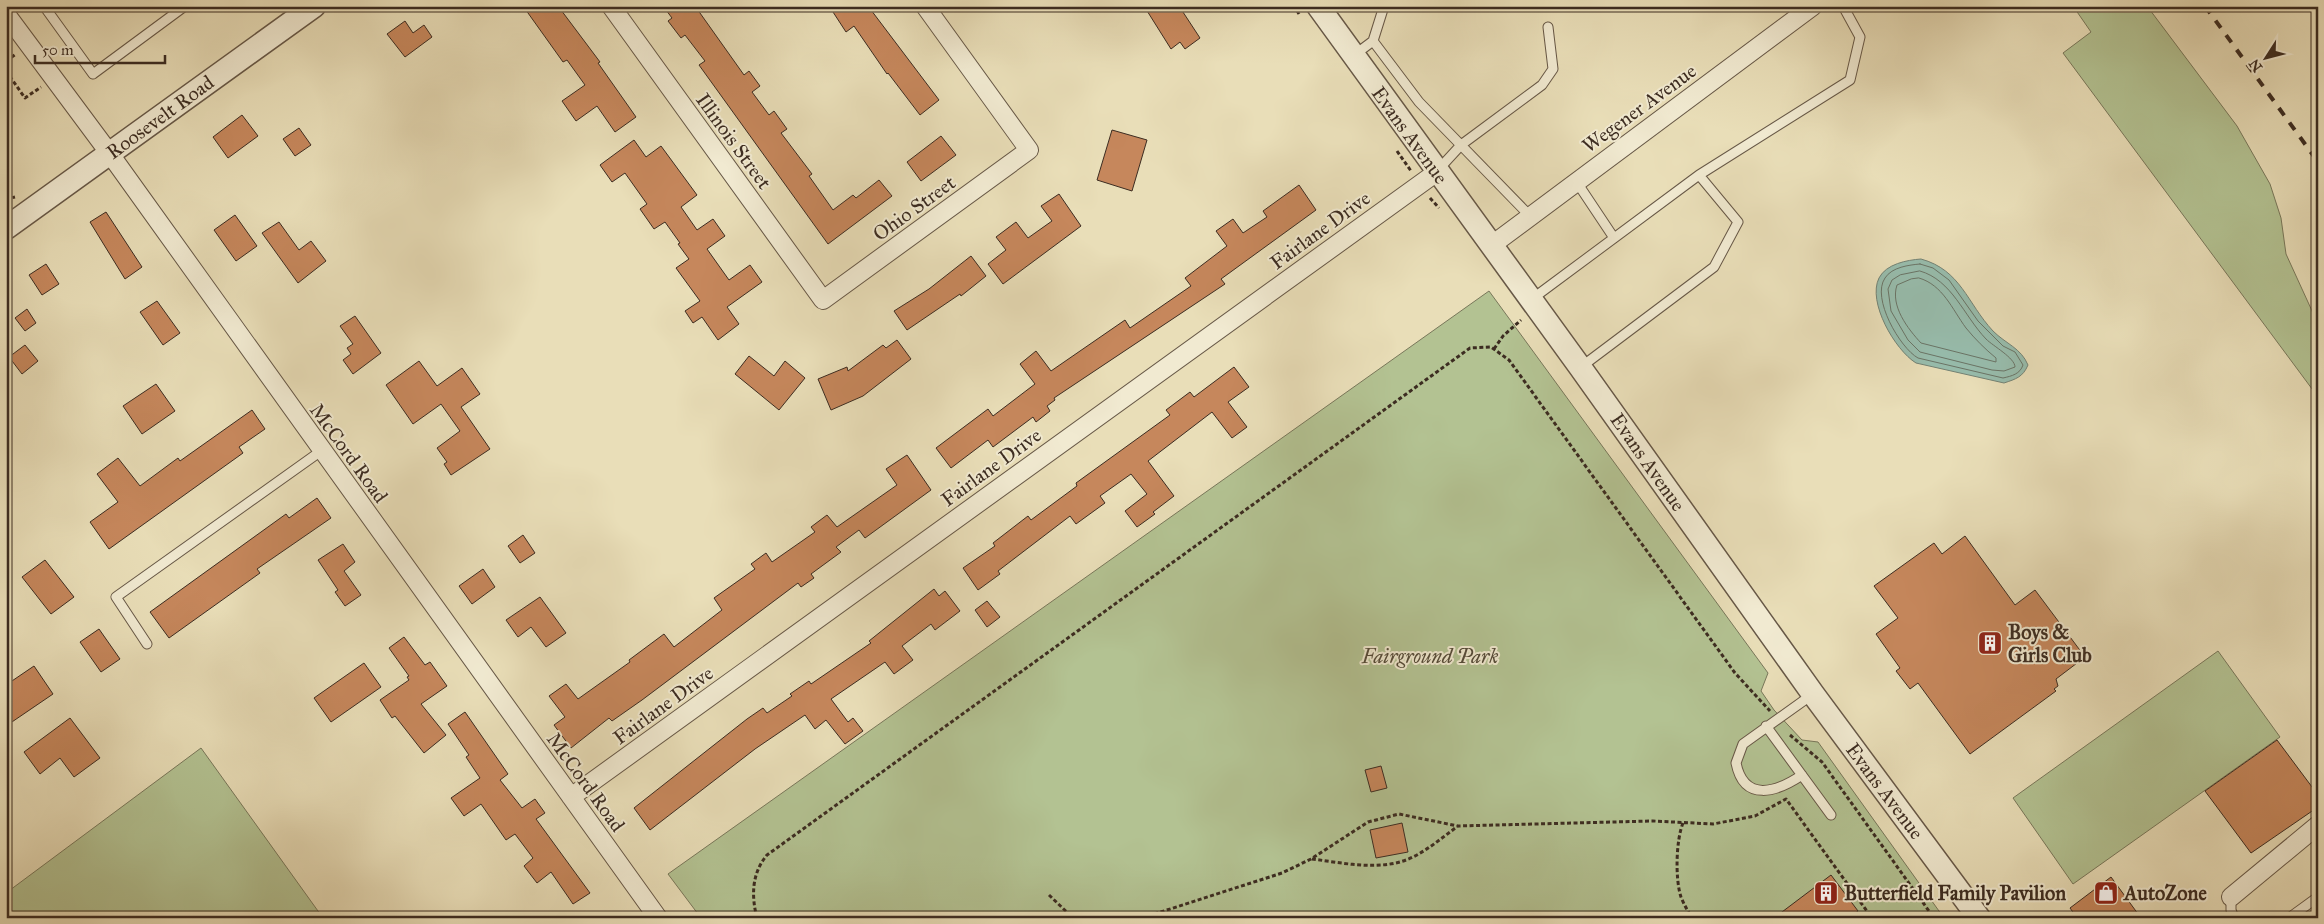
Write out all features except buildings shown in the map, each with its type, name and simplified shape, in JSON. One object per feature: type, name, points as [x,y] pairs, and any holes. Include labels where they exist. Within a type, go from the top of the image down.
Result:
[{"type":"street","name":"Roosevelt Road","points":[[6,228],[314,6]]},
{"type":"street","name":"Illinois Street","points":[[610,6],[823,300]]},
{"type":"street","name":"Ohio Street","points":[[823,300],[1029,150],[925,6]]},
{"type":"street","name":"Evans Avenue","points":[[1318,6],[1353,56],[1428,178],[1492,245],[1524,305],[1580,367],[1813,694],[1979,918]]},
{"type":"street","name":"Wegener Avenue","points":[[1492,245],[1529,215],[1813,6]]},
{"type":"street","name":"McCord Road","points":[[6,14],[110,154],[321,451],[658,918]]},
{"type":"street","name":"Fairlane Drive","points":[[571,797],[1428,178]]},
{"type":"street","points":[[2231,897],[2318,824]]},
{"type":"lane","points":[[44,6],[93,74],[185,6]]},
{"type":"lane","points":[[1353,56],[1373,41],[1384,6]]},
{"type":"lane","points":[[1524,305],[1699,175],[1850,80],[1860,37],[1843,6]]},
{"type":"lane","points":[[1428,178],[1460,145],[1542,85],[1553,69],[1548,27]]},
{"type":"lane","points":[[1373,41],[1419,102],[1529,215]]},
{"type":"lane","points":[[1580,367],[1714,267],[1738,222],[1699,175]]},
{"type":"lane","points":[[1576,181],[1614,238]]},
{"type":"lane","points":[[147,644],[116,597],[321,451]]},
{"type":"lane","points":[[1802,775],[1786,786],[1762,791],[1751,787],[1743,781],[1736,763],[1743,744],[1813,694]]},
{"type":"lane","points":[[1766,726],[1831,815]]},
{"type":"lane","points":[[2231,897],[2234,918]]},
{"type":"lane","points":[[2289,918],[2318,897]]},
{"type":"path","points":[[6,61],[19,51]]},
{"type":"path","points":[[6,71],[26,98],[44,85]]},
{"type":"path","points":[[1428,178],[1435,206],[1443,210]]},
{"type":"path","points":[[1494,349],[1503,336],[1523,318],[1524,305]]},
{"type":"path","points":[[757,918],[754,901],[754,881],[757,870],[767,854],[1464,352],[1477,347],[1494,349],[1509,360],[1735,673],[1800,744],[1822,762],[1934,918]]},
{"type":"path","points":[[1142,918],[1264,880],[1311,859],[1368,822],[1399,814],[1458,826],[1653,821],[1713,824],[1744,820],[1765,812],[1786,799],[1872,918]]},
{"type":"path","points":[[1682,823],[1678,841],[1678,889],[1685,908],[1692,918]]},
{"type":"path","points":[[1311,859],[1375,866],[1400,862],[1418,854],[1458,826]]},
{"type":"path","points":[[1049,895],[1073,918]]},
{"type":"green space","points":[[2073,6],[2147,6],[2237,126],[2270,184],[2281,218],[2286,254],[2318,324],[2318,397],[2063,53],[2091,32]]},
{"type":"green space","name":"Fairground Park","points":[[1489,291],[1768,673],[1761,691],[1774,710],[1802,740],[1818,742],[1944,918],[701,918],[668,874]]},
{"type":"green space","points":[[2218,651],[2280,737],[2073,884],[2013,798]]},
{"type":"green space","points":[[201,748],[323,918],[6,918],[6,893]]},
{"type":"water","points":[[1921,259],[1935,264],[1955,279],[1993,331],[2021,354],[2028,365],[2021,375],[2004,383],[1916,363],[1900,348],[1885,325],[1877,300],[1876,288],[1879,278],[1887,269],[1903,262]]},
{"type":"railway","points":[[2205,6],[2318,162]]},
{"type":"place","name":"Boys & Girls Club","points":[[1990,643]]},
{"type":"place","name":"Butterfield Family Pavilion","points":[[1826,893]]},
{"type":"place","name":"AutoZone","points":[[2106,893]]}]
